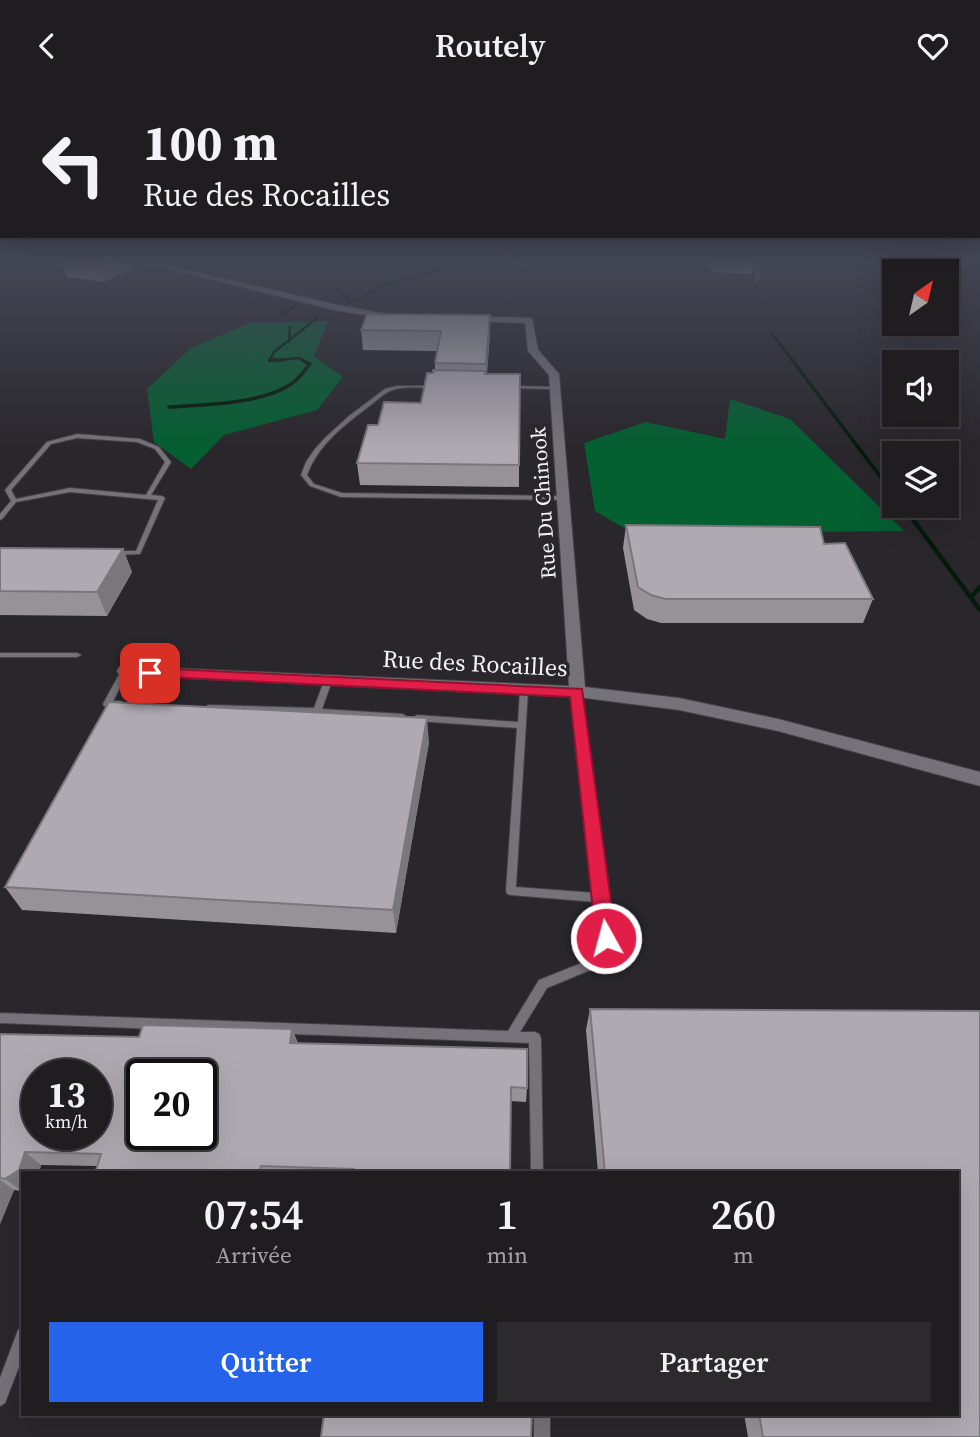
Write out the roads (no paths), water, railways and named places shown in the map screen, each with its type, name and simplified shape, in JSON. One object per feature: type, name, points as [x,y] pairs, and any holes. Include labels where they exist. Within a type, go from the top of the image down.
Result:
[{"type":"street","name":"Rue Du Chinook","points":[[529,324],[533,351],[554,374],[577,692]]},
{"type":"street","name":"Rue des Rocailles","points":[[125,671],[577,692],[679,704],[778,725],[980,779]]},
{"type":"lane","points":[[437,387],[397,387],[387,390],[324,442],[308,460],[304,475],[312,485],[341,495],[562,498]]},
{"type":"lane","points":[[502,387],[555,388]]},
{"type":"lane","points":[[14,501],[8,490],[50,443],[77,436],[138,440],[157,448],[168,462],[148,496]]},
{"type":"lane","points":[[0,518],[14,501],[70,489],[162,498],[138,553],[110,553]]},
{"type":"lane","points":[[0,655],[77,655]]},
{"type":"lane","points":[[125,671],[107,704],[133,705]]},
{"type":"lane","points":[[317,711],[328,681]]},
{"type":"lane","points":[[524,690],[511,891],[601,898]]},
{"type":"lane","points":[[511,1037],[542,984],[608,958],[577,692]]},
{"type":"lane","points":[[199,707],[317,711],[522,725]]},
{"type":"lane","points":[[0,1018],[535,1038],[537,1171]]},
{"type":"lane","points":[[0,1398],[21,1340]]},
{"type":"lane","points":[[542,1416],[542,1437]]},
{"type":"waterway","points":[[289,340],[310,324]]},
{"type":"waterway","points":[[289,340],[290,327]]},
{"type":"waterway","points":[[772,334],[793,361]]},
{"type":"waterway","points":[[279,360],[269,361],[274,352],[289,340]]},
{"type":"waterway","points":[[279,360],[299,358],[305,361]]},
{"type":"waterway","points":[[270,360],[279,360]]},
{"type":"waterway","points":[[169,407],[232,402],[265,396],[296,380],[310,364],[302,360]]},
{"type":"waterway","points":[[792,360],[882,479]]},
{"type":"waterway","points":[[912,518],[980,610]]},
{"type":"waterway","points":[[972,596],[980,587]]}]
